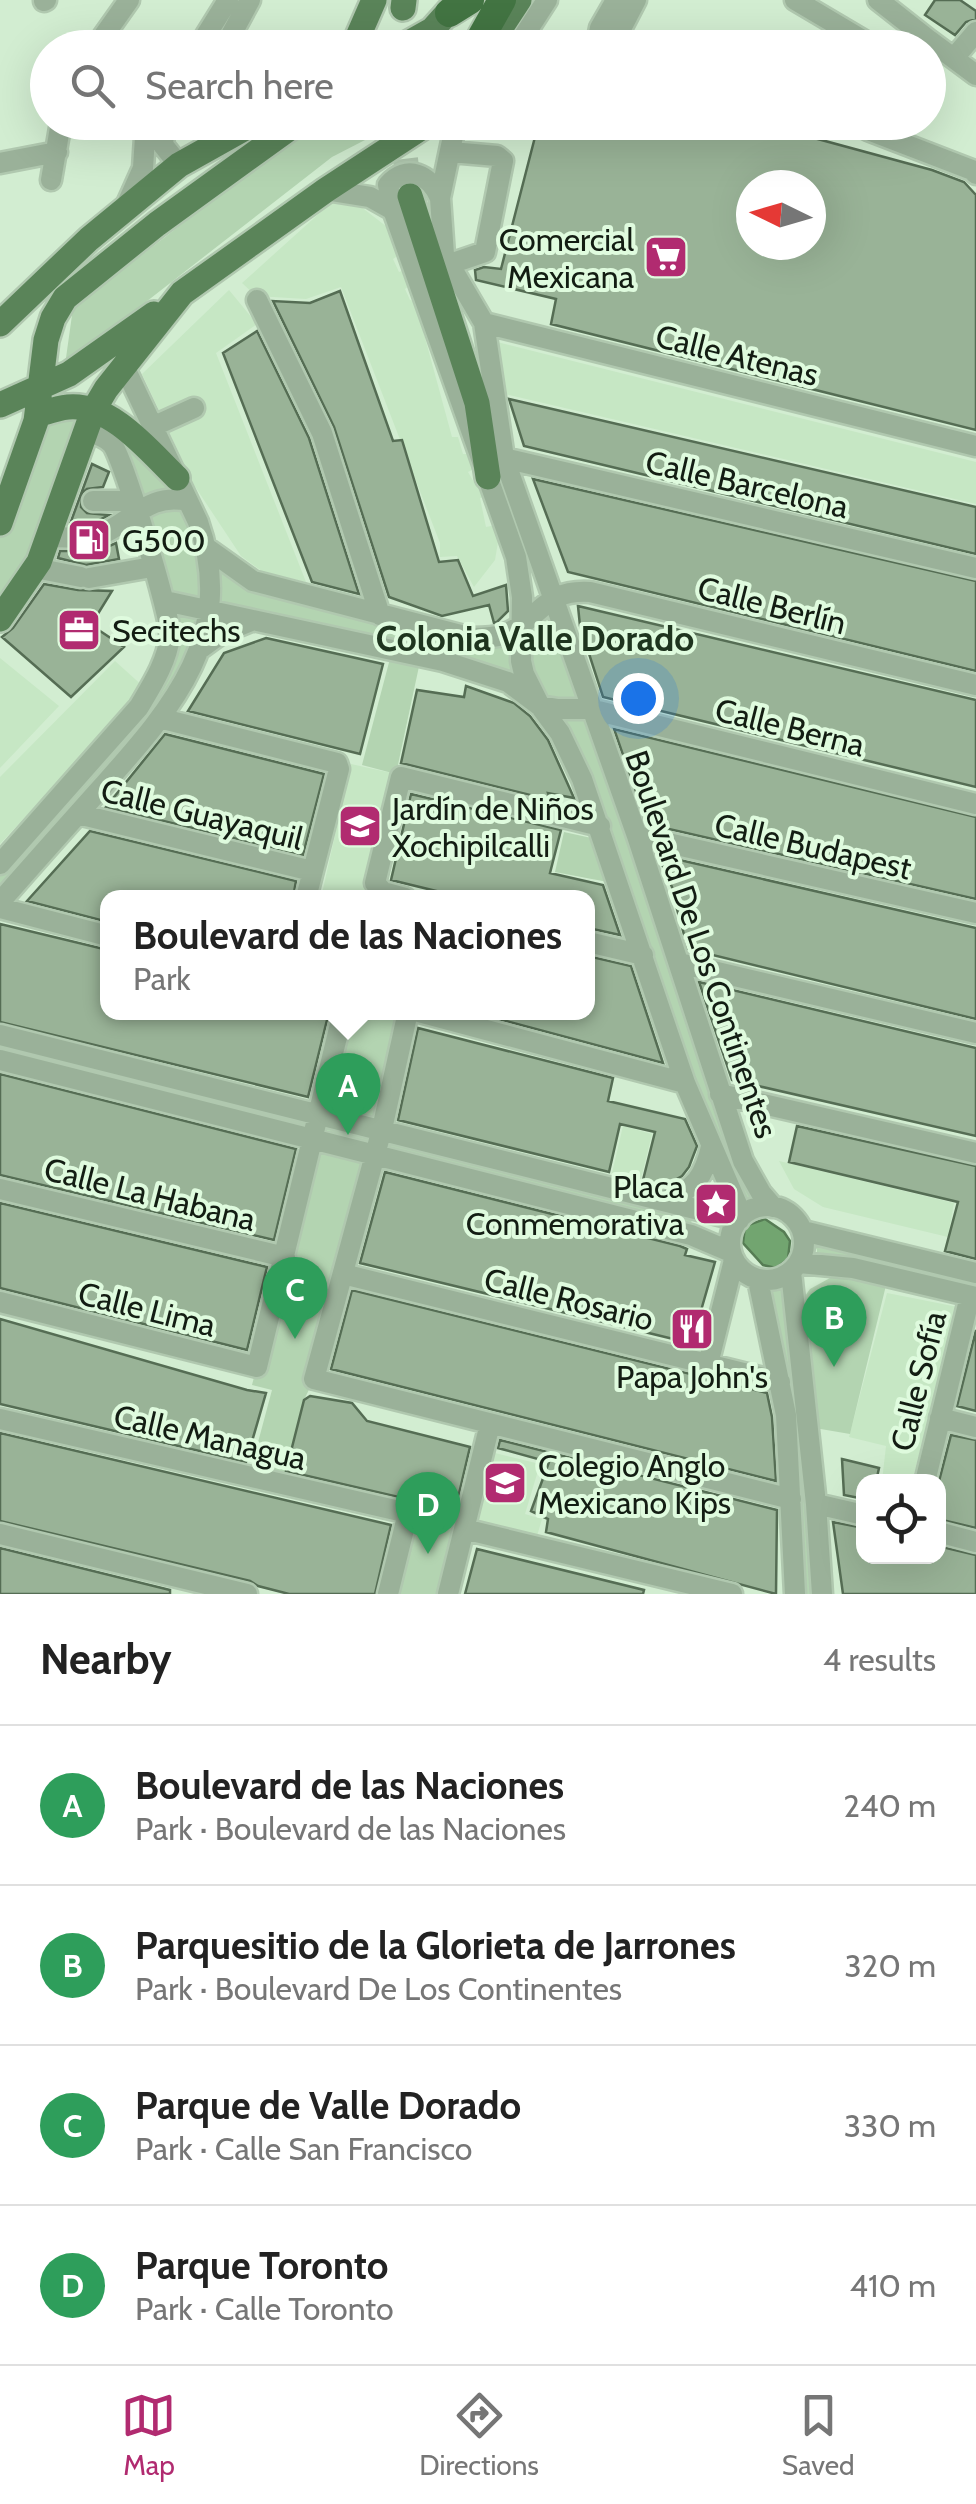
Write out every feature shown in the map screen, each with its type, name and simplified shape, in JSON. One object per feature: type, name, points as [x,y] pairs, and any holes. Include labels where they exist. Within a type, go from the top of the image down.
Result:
[{"type":"highway","points":[[485,30],[502,0]]},
{"type":"main road","points":[[361,30],[374,0]]},
{"type":"main road","points":[[499,30],[518,0]]},
{"type":"main road","points":[[432,30],[459,4]]},
{"type":"main road","points":[[0,324],[126,208],[162,153],[201,140]]},
{"type":"main road","points":[[0,523],[37,415],[46,340],[65,298],[144,234],[273,140]]},
{"type":"main road","points":[[0,405],[42,388],[93,358],[326,190],[402,140]]},
{"type":"main road","points":[[402,203],[477,403],[496,467]]},
{"type":"main road","points":[[0,619],[35,568],[48,538],[81,500],[89,421],[124,366],[182,293]]},
{"type":"main road","points":[[37,415],[70,407],[89,421],[133,436],[183,490]]},
{"type":"street","points":[[108,30],[130,0]]},
{"type":"street","points":[[209,30],[228,0]]},
{"type":"street","points":[[234,30],[250,0]]},
{"type":"street","points":[[528,30],[547,0]]},
{"type":"street","points":[[600,30],[616,0]]},
{"type":"street","points":[[620,30],[636,0]]},
{"type":"street","points":[[795,0],[846,30]]},
{"type":"street","points":[[878,0],[905,8],[918,30]]},
{"type":"street","points":[[954,58],[976,32]]},
{"type":"street","points":[[946,54],[976,75]]},
{"type":"street","points":[[52,180],[58,140]]},
{"type":"street","points":[[155,140],[162,153]]},
{"type":"street","points":[[126,208],[143,168],[162,153],[163,140]]},
{"type":"street","name":"Boulevard De Los Continentes","points":[[453,140],[440,198],[440,230],[447,265],[484,323],[496,467],[516,557],[523,622],[521,661],[540,706],[560,732],[600,826],[685,1083],[740,1218]]},
{"type":"street","points":[[895,140],[975,170]]},
{"type":"street","points":[[0,163],[57,152]]},
{"type":"street","points":[[447,265],[486,248],[503,161],[496,156],[451,152]]},
{"type":"street","points":[[402,203],[388,185],[405,173],[431,180],[440,198]]},
{"type":"street","points":[[326,190],[402,203]]},
{"type":"street","points":[[257,300],[322,433],[380,615]]},
{"type":"street","name":"Calle Atenas","points":[[484,323],[976,446]]},
{"type":"street","points":[[100,934],[0,905],[162,718],[200,649],[208,609],[208,549],[124,366]]},
{"type":"street","points":[[152,427],[194,408]]},
{"type":"street","points":[[0,864],[139,707],[160,670],[170,638],[165,601],[124,464],[110,442],[89,421]]},
{"type":"street","name":"Boulevard De Los Continentes","points":[[496,467],[554,596],[680,963],[743,1161],[773,1206]]},
{"type":"street","name":"Calle Barcelona","points":[[496,467],[976,568]]},
{"type":"street","points":[[48,538],[90,538],[115,531],[136,508],[183,490]]},
{"type":"street","points":[[81,500],[136,508]]},
{"type":"street","points":[[208,549],[248,579],[472,638],[507,634],[554,596]]},
{"type":"street","points":[[35,568],[85,578],[152,567]]},
{"type":"street","name":"Calle Berlín","points":[[554,596],[590,592],[976,685]]},
{"type":"street","points":[[165,601],[443,661],[508,682],[540,706]]},
{"type":"street","points":[[200,649],[222,632],[251,622]]},
{"type":"street","name":"Calle Berna","points":[[540,706],[590,708],[976,804]]},
{"type":"street","points":[[162,718],[337,763],[339,769],[308,890]]},
{"type":"street","points":[[381,890],[375,884],[401,777],[600,826]]},
{"type":"street","name":"Calle Guayaquil","points":[[78,814],[312,871]]},
{"type":"street","name":"Calle Budapest","points":[[637,836],[976,913]]},
{"type":"street","points":[[595,944],[643,955]]},
{"type":"street","points":[[680,963],[976,1034]]},
{"type":"street","name":"Calle Lima","points":[[0,1302],[256,1368],[341,1020]]},
{"type":"street","points":[[406,1020],[376,1156],[314,1380],[791,1500]]},
{"type":"street","points":[[449,1020],[685,1083]]},
{"type":"street","points":[[0,1035],[740,1218]]},
{"type":"street","points":[[0,1060],[691,1235],[733,1256],[744,1272],[758,1280],[770,1281],[795,1268],[853,1268],[973,1296]]},
{"type":"street","points":[[720,1094],[976,1153]]},
{"type":"street","points":[[666,1200],[700,1180],[711,1147]]},
{"type":"street","name":"Calle La Habana","points":[[0,1188],[285,1257]]},
{"type":"street","points":[[708,1364],[733,1256],[733,1230],[740,1218],[756,1208],[773,1206],[792,1215],[804,1242],[795,1268],[822,1594]]},
{"type":"street","points":[[802,1231],[976,1273]]},
{"type":"street","name":"Calle Rosario","points":[[343,1274],[780,1382]]},
{"type":"street","points":[[758,1280],[786,1415],[795,1594]]},
{"type":"street","name":"Calle Sofía","points":[[926,1474],[973,1296]]},
{"type":"street","points":[[940,1418],[976,1427]]},
{"type":"street","name":"Calle Managua","points":[[0,1419],[408,1513],[388,1594]]},
{"type":"street","points":[[448,1594],[490,1424]]},
{"type":"street","points":[[816,1504],[856,1513]]},
{"type":"street","points":[[464,1529],[732,1594]]},
{"type":"street","points":[[0,1534],[246,1594]]},
{"type":"street","points":[[946,1534],[976,1542]]},
{"type":"street","points":[[794,1564],[821,1564]]},
{"type":"shaded area","points":[[291,140],[365,140],[332,157],[65,365],[73,308]]},
{"type":"shaded area","points":[[333,201],[360,206],[391,230],[399,255],[393,259],[399,272],[405,270],[410,285],[405,289],[410,300],[415,301],[452,437],[458,437],[463,454],[468,454],[472,470],[468,472],[475,484],[483,483],[488,496],[480,498],[486,527],[501,524],[495,560],[474,587],[457,556],[440,557],[440,543],[341,287],[306,299],[256,296],[242,283]]},
{"type":"shaded area","points":[[229,290],[257,324],[216,353],[306,582],[263,572],[241,556],[194,485],[142,374]]},
{"type":"shaded area","points":[[493,341],[976,462],[976,504],[505,394]]},
{"type":"shaded area","points":[[80,410],[59,508],[0,614],[0,532],[36,428]]},
{"type":"shaded area","points":[[94,412],[187,500],[137,513]]},
{"type":"shaded area","points":[[187,503],[207,609],[161,718],[0,899],[0,867],[166,658],[140,515]]},
{"type":"shaded area","points":[[209,551],[248,580],[472,638],[522,624],[517,687],[252,621],[215,635]]},
{"type":"shaded area","points":[[539,620],[553,621],[759,1203],[740,1210],[602,826],[532,689],[525,629]]},
{"type":"shaded area","points":[[392,651],[421,657],[396,774],[362,765]]},
{"type":"shaded area","points":[[0,658],[59,706],[0,768]]},
{"type":"shaded area","points":[[115,661],[145,688],[0,844],[0,777]]},
{"type":"shaded area","name":"Jardín de Niños Xochipilcalli","points":[[351,764],[396,774],[367,890],[323,890]]},
{"type":"shaded area","points":[[564,832],[596,839],[613,883],[555,872]]},
{"type":"shaded area","points":[[348,1020],[401,1020],[378,1124],[324,1111]]},
{"type":"shaded area","points":[[0,1035],[693,1210],[690,1233],[376,1155],[283,1484],[249,1476],[272,1390],[252,1385],[314,1140],[0,1060]]},
{"type":"shaded area","points":[[623,1126],[652,1134],[641,1179],[612,1173]]},
{"type":"shaded area","points":[[779,1161],[954,1203],[948,1237],[823,1207],[794,1189]]},
{"type":"shaded area","points":[[765,1219],[790,1241],[788,1259],[776,1268],[763,1265],[743,1243],[745,1226]]},
{"type":"shaded area","points":[[809,1235],[976,1273],[976,1297],[888,1277],[850,1434],[809,1427],[822,1594],[795,1594],[762,1283],[773,1289],[785,1289],[797,1307],[810,1289],[839,1273],[816,1264],[817,1250]]},
{"type":"shaded area","points":[[887,1293],[958,1307],[914,1474],[883,1474],[886,1446],[849,1437]]},
{"type":"shaded area","name":"Colegio Anglo Mexicano Kips","points":[[483,1450],[540,1464],[525,1514],[542,1519],[534,1546],[464,1529]]},
{"type":"shaded area","points":[[432,1492],[471,1501],[448,1594],[388,1594],[408,1513],[427,1512]]},
{"type":"building","points":[[935,0],[960,0],[976,11],[976,19],[966,22],[955,35],[925,15]]},
{"type":"building","points":[[534,140],[821,140],[932,170],[964,182],[976,195],[976,430],[551,324],[556,299],[476,280],[475,270],[501,269]]},
{"type":"building","points":[[340,291],[393,441],[402,440],[439,562],[458,560],[473,596],[506,585],[508,611],[497,622],[494,623],[489,605],[442,616],[389,597],[334,427],[273,301],[310,303]]},
{"type":"building","points":[[257,331],[309,438],[359,594],[312,582],[223,353]]},
{"type":"building","points":[[509,399],[976,507],[976,554],[524,446]]},
{"type":"building","points":[[92,464],[109,472],[103,487],[82,493],[81,507],[87,513],[109,515],[89,525],[70,524]]},
{"type":"building","points":[[533,479],[976,581],[976,671],[568,572]]},
{"type":"building","points":[[116,543],[119,559],[86,565],[58,558],[60,551],[98,551]]},
{"type":"building","points":[[44,584],[112,591],[91,625],[124,647],[71,697],[2,637],[13,628]]},
{"type":"building","points":[[578,606],[976,700],[976,787],[603,697],[580,626]]},
{"type":"building","points":[[266,638],[383,664],[360,754],[188,711],[224,653]]},
{"type":"building","points":[[466,686],[514,703],[530,716],[548,740],[574,798],[548,793],[550,800],[401,763],[417,690],[464,697]]},
{"type":"building","points":[[614,729],[976,817],[976,899],[647,824]]},
{"type":"building","points":[[165,734],[324,774],[303,855],[106,807]]},
{"type":"building","points":[[411,794],[561,830],[550,873],[603,885],[620,935],[595,930],[595,890],[432,890],[391,880]]},
{"type":"building","points":[[90,831],[296,881],[294,890],[100,890],[100,920],[27,901]]},
{"type":"building","points":[[658,855],[976,928],[976,1019],[688,949],[677,909],[682,910]]},
{"type":"building","points":[[0,924],[100,948],[100,1020],[327,1020],[308,1097],[0,1022]]},
{"type":"building","points":[[595,958],[631,966],[663,1063],[502,1020],[595,1020]]},
{"type":"building","points":[[699,982],[976,1048],[976,1136],[732,1080]]},
{"type":"building","points":[[418,1028],[613,1078],[608,1101],[685,1119],[697,1146],[689,1167],[666,1185],[643,1180],[655,1132],[620,1124],[609,1172],[398,1120]]},
{"type":"building","points":[[0,1074],[296,1149],[274,1240],[0,1175]]},
{"type":"building","points":[[797,1126],[976,1166],[976,1259],[945,1251],[958,1202],[789,1162]]},
{"type":"building","points":[[385,1172],[680,1246],[687,1249],[685,1255],[715,1262],[698,1321],[703,1328],[698,1345],[360,1263]]},
{"type":"building","points":[[0,1203],[267,1267],[247,1350],[0,1288]]},
{"type":"building","points":[[352,1290],[767,1393],[776,1481],[331,1369]]},
{"type":"building","points":[[0,1319],[266,1393],[246,1462],[0,1404]]},
{"type":"building","points":[[976,1330],[976,1411],[957,1406]]},
{"type":"building","points":[[310,1396],[352,1403],[367,1421],[470,1447],[458,1498],[431,1491],[426,1512],[411,1500],[286,1471],[304,1400]]},
{"type":"building","points":[[0,1433],[391,1525],[375,1594],[289,1594],[250,1581],[0,1521]]},
{"type":"building","points":[[951,1435],[976,1440],[976,1528],[946,1521],[946,1474],[941,1474]]},
{"type":"building","points":[[500,1440],[777,1510],[776,1594],[546,1532],[548,1519],[531,1511],[549,1462],[498,1448]]},
{"type":"building","points":[[842,1459],[879,1468],[878,1474],[856,1474],[856,1497],[844,1495]]},
{"type":"building","points":[[833,1522],[856,1526],[856,1564],[946,1564],[946,1548],[976,1555],[976,1594],[843,1594]]},
{"type":"building","points":[[0,1548],[170,1590],[170,1594],[0,1594]]},
{"type":"building","points":[[477,1549],[644,1590],[643,1594],[465,1594]]},
{"type":"tunnel","points":[[403,140],[410,196]]},
{"type":"place","name":"Comercial Mexicana","points":[[666,257]]},
{"type":"place","name":"G500","points":[[89,540]]},
{"type":"place","name":"Secitechs","points":[[79,630]]},
{"type":"place","name":"Jardín de Niños Xochipilcalli","points":[[360,826]]},
{"type":"place","name":"Boulevard de las Naciones","points":[[348,1135]]},
{"type":"place","name":"Placa Conmemorativa","points":[[716,1204]]},
{"type":"place","name":"Papa John's","points":[[692,1329]]},
{"type":"place","name":"Parque de Valle Dorado","points":[[295,1339]]},
{"type":"place","name":"Parquesitio de la Glorieta de Jarrones","points":[[834,1367]]},
{"type":"place","name":"Colegio Anglo Mexicano Kips","points":[[505,1483]]},
{"type":"place","name":"Parque Toronto","points":[[428,1554]]},
{"type":"district","name":"Colonia Valle Dorado","points":[[535,638]]}]
